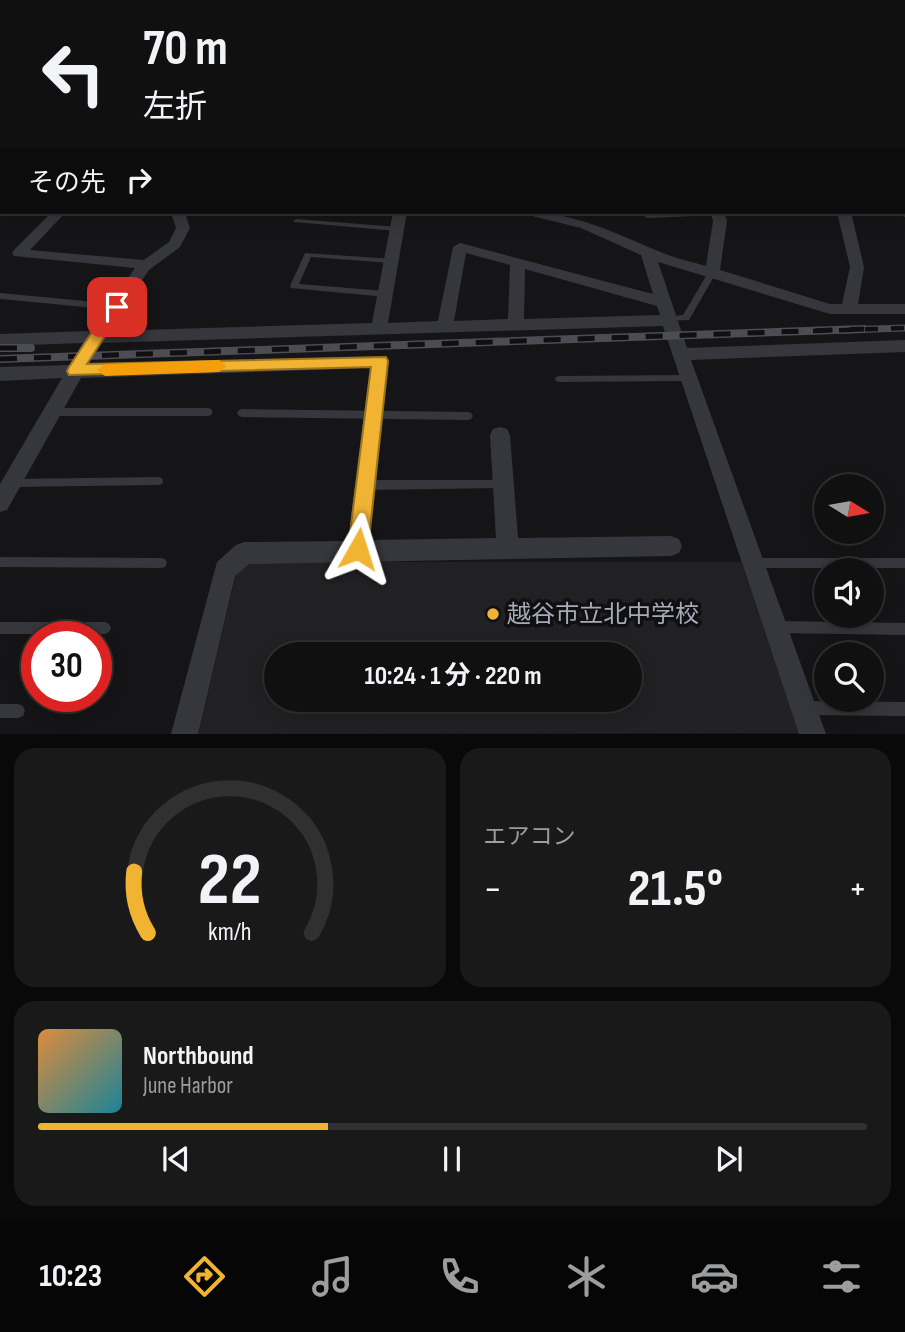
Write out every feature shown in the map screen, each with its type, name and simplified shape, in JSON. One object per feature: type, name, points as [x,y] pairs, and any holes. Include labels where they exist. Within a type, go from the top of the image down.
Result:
[{"type":"street","points":[[57,214],[19,253],[148,265]]},
{"type":"street","points":[[0,503],[95,337],[148,265],[175,244],[183,228],[180,214]]},
{"type":"street","points":[[379,328],[400,214]]},
{"type":"street","points":[[551,214],[588,218],[648,253],[830,309],[905,309]]},
{"type":"street","points":[[712,273],[720,220],[717,214]]},
{"type":"street","points":[[844,214],[857,267],[849,311]]},
{"type":"street","points":[[445,326],[460,247],[519,262],[667,314]]},
{"type":"street","points":[[648,253],[688,378],[813,733]]},
{"type":"street","points":[[516,323],[519,262]]},
{"type":"street","points":[[0,340],[445,326],[667,314]]},
{"type":"street","points":[[680,354],[905,346]]},
{"type":"street","points":[[0,374],[380,361],[358,549]]},
{"type":"street","points":[[500,435],[508,547]]},
{"type":"street","points":[[184,733],[225,570],[244,553],[358,549],[671,546]]},
{"type":"lane","points":[[647,216],[694,214]]},
{"type":"lane","points":[[296,221],[397,229]]},
{"type":"lane","points":[[386,294],[294,286],[308,255],[391,261]]},
{"type":"lane","points":[[667,314],[686,318],[712,273]]},
{"type":"lane","points":[[0,296],[117,307]]},
{"type":"lane","points":[[559,379],[688,378]]},
{"type":"lane","points":[[52,412],[208,412]]},
{"type":"lane","points":[[242,413],[468,416]]},
{"type":"lane","points":[[11,483],[158,481]]},
{"type":"lane","points":[[365,485],[504,484]]},
{"type":"lane","points":[[0,562],[161,563]]},
{"type":"lane","points":[[754,563],[905,563]]},
{"type":"lane","points":[[777,627],[905,629]]},
{"type":"lane","points":[[0,628],[21,628]]},
{"type":"lane","points":[[805,708],[905,709]]},
{"type":"lane","points":[[0,710],[18,711]]},
{"type":"shaded area","name":"越谷市立北中学校","points":[[248,562],[741,562],[799,733],[198,734],[236,574]]},
{"type":"railway","points":[[813,331],[905,328]]},
{"type":"railway","points":[[0,359],[864,329]]},
{"type":"railway","points":[[0,348],[31,348]]},
{"type":"slow traffic","points":[[105,370],[219,366]]},
{"type":"place","name":"越谷市立北中学校","points":[[493,614]]},
{"type":"route","points":[[117,307],[75,371],[380,361],[358,549]]}]
